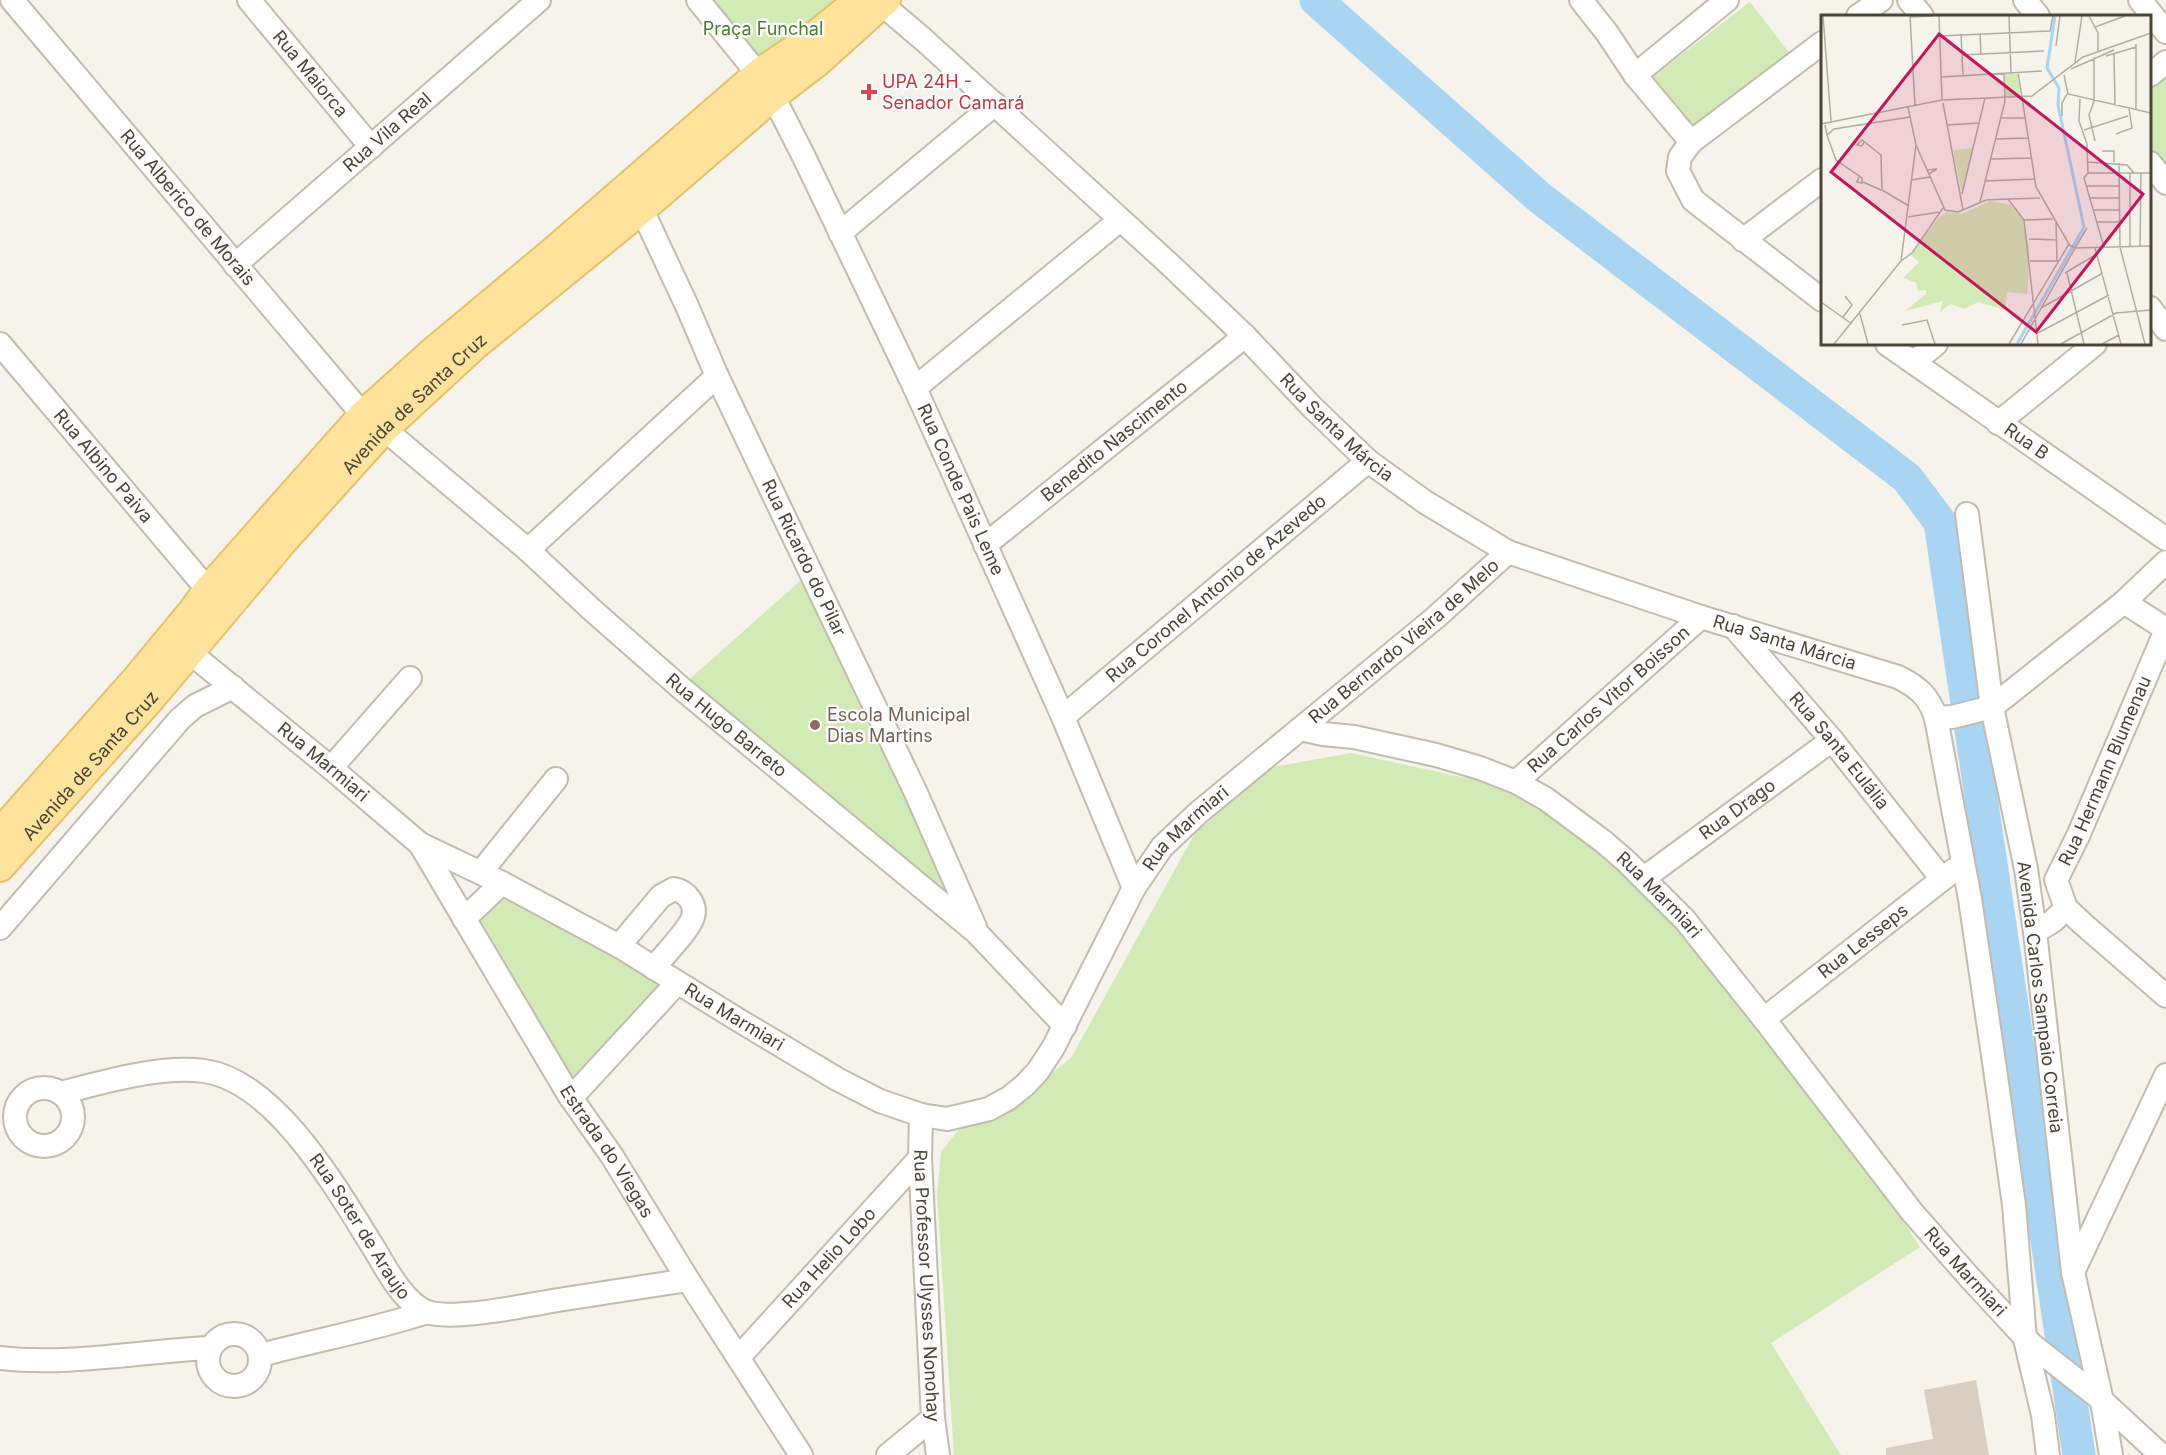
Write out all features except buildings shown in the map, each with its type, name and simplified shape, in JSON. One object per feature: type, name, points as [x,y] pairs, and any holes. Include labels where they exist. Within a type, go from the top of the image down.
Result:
[{"type":"main road","name":"Avenida de Santa Cruz","points":[[0,867],[180,646],[208,590],[374,422],[475,345],[636,196],[766,85],[816,35],[876,1]]},
{"type":"main road","name":"Avenida de Santa Cruz","points":[[0,833],[284,540],[374,422]]},
{"type":"street","name":"Rua Vila Real","points":[[235,265],[539,0]]},
{"type":"street","points":[[698,0],[766,85]]},
{"type":"street","points":[[1581,0],[1607,33],[1635,75],[1691,142]]},
{"type":"street","points":[[1635,75],[1727,0]]},
{"type":"street","points":[[1859,15],[1881,0]]},
{"type":"street","points":[[1909,0],[1921,15]]},
{"type":"street","points":[[2025,0],[2037,15]]},
{"type":"street","points":[[2140,0],[2166,32]]},
{"type":"street","name":"Rua Alberico de Morais","points":[[15,1],[235,265],[374,422]]},
{"type":"street","name":"Rua Santa Márcia","points":[[876,1],[1078,179],[1245,336],[1312,407],[1368,461],[1425,502],[1508,552],[1701,617],[1898,676],[1922,691],[1944,717]]},
{"type":"street","name":"Rua Maiorca","points":[[261,4],[371,147]]},
{"type":"street","points":[[1821,44],[1691,142],[1680,157],[1678,171],[1693,200],[1821,299]]},
{"type":"street","points":[[2151,74],[2166,62]]},
{"type":"street","name":"Rua Conde Pais Leme","points":[[766,85],[915,388],[1063,717],[1134,888]]},
{"type":"street","points":[[840,233],[995,104]]},
{"type":"street","points":[[2151,164],[2166,183]]},
{"type":"street","points":[[1743,240],[1821,181]]},
{"type":"street","name":"Rua Ricardo do Pilar","points":[[636,196],[717,376],[916,793],[976,932]]},
{"type":"street","points":[[915,388],[1120,220]]},
{"type":"street","points":[[2151,309],[2166,329]]},
{"type":"street","name":"Benedito Nascimento","points":[[985,545],[1245,336]]},
{"type":"street","name":"Rua Albino Paiva","points":[[0,344],[208,590]]},
{"type":"street","name":"Rua B","points":[[1888,345],[2166,538]]},
{"type":"street","points":[[1914,362],[1935,345]]},
{"type":"street","points":[[1998,423],[2094,345]]},
{"type":"street","points":[[528,550],[717,376]]},
{"type":"street","name":"Rua Hugo Barreto","points":[[374,422],[528,550],[681,688],[976,932],[1065,1026]]},
{"type":"street","name":"Rua Coronel Antonio de Azevedo","points":[[1063,717],[1368,461]]},
{"type":"street","name":"Avenida Carlos Sampaio Correia","points":[[1966,514],[1988,708],[2026,869],[2035,932],[2073,1272],[2111,1455]]},
{"type":"street","name":"Rua Bernardo Vieira de Melo","points":[[1300,729],[1435,618],[1508,552]]},
{"type":"street","points":[[2048,1455],[2029,1342],[2014,1205],[1994,1057],[1963,864],[1944,717],[1988,708],[2124,602],[2166,562]]},
{"type":"street","points":[[2124,602],[2166,629]]},
{"type":"street","name":"Rua Carlos Vitor Boisson","points":[[1516,782],[1701,617]]},
{"type":"street","name":"Rua Santa Eulália","points":[[1733,626],[1832,740],[1942,879]]},
{"type":"street","name":"Rua Hermann Blumenau","points":[[2066,908],[2056,880],[2078,836],[2166,629]]},
{"type":"street","name":"Rua Marmiari","points":[[180,646],[233,687],[420,844],[481,872],[619,946],[837,1079],[880,1101],[921,1115],[947,1119],[989,1109],[1009,1098],[1042,1066],[1065,1026],[1134,888],[1162,848],[1182,827],[1300,729],[1354,736],[1401,747],[1480,768],[1516,782],[1546,799],[1604,842],[1644,878],[1685,920],[1912,1212],[1970,1278],[2029,1342],[2100,1398],[2161,1455]]},
{"type":"street","points":[[331,768],[410,678]]},
{"type":"street","points":[[0,928],[180,719],[195,705],[233,687]]},
{"type":"street","name":"Rua Drago","points":[[1644,878],[1832,740]]},
{"type":"street","points":[[481,872],[556,779]]},
{"type":"street","name":"Estrada do Viegas","points":[[420,844],[571,1098],[612,1156],[688,1280],[801,1455]]},
{"type":"street","name":"Rua Lesseps","points":[[1764,1019],[1963,864]]},
{"type":"street","points":[[2026,869],[2042,872],[2056,880]]},
{"type":"street","points":[[464,919],[502,883]]},
{"type":"street","points":[[619,946],[661,896],[674,888],[680,890],[686,894],[693,906],[692,920],[654,968]]},
{"type":"street","points":[[2035,932],[2053,921],[2066,908],[2166,996]]},
{"type":"street","points":[[571,1098],[677,983]]},
{"type":"street","name":"Rua Soter de Araujo","points":[[61,1093],[176,1070],[221,1074],[246,1087],[308,1148],[392,1277],[416,1305],[427,1312],[480,1313],[688,1280]]},
{"type":"street","points":[[2073,1272],[2166,1075]]},
{"type":"street","name":"Rua Professor Ulysses Nonohay","points":[[921,1115],[920,1158],[933,1418],[938,1455]]},
{"type":"street","name":"Rua Helio Lobo","points":[[739,1357],[920,1158]]},
{"type":"street","points":[[261,1355],[393,1323],[427,1312]]},
{"type":"street","points":[[238,1333],[248,1337],[256,1345],[261,1355],[260,1366],[255,1376],[247,1383],[236,1386],[225,1385],[216,1379],[210,1370],[208,1359],[210,1348],[227,1334],[238,1333]]},
{"type":"street","points":[[0,1358],[15,1360],[86,1358],[210,1348]]},
{"type":"street","points":[[888,1455],[933,1418]]},
{"type":"green space","name":"Praça Funchal","points":[[702,0],[845,0],[759,72]]},
{"type":"green space","points":[[1750,2],[1791,55],[1693,132],[1651,78]]},
{"type":"green space","points":[[2166,64],[2166,178],[2151,158],[2151,77]]},
{"type":"green space","points":[[808,574],[966,919],[684,684]]},
{"type":"green space","points":[[1351,753],[1503,786],[1600,846],[1688,930],[1854,1147],[1920,1247],[1771,1343],[1841,1455],[954,1455],[937,1195],[941,1152],[967,1119],[1021,1097],[1071,1058],[1195,833],[1273,767]]},
{"type":"green space","points":[[501,889],[670,981],[574,1088],[471,920]]},
{"type":"waterway","points":[[1316,0],[1540,198],[1907,478],[1940,522],[2079,1455]]},
{"type":"place","name":"UPA 24H - Senador Camará","points":[[869,92]]},
{"type":"place","name":"Escola Municipal Dias Martins","points":[[815,725]]}]
